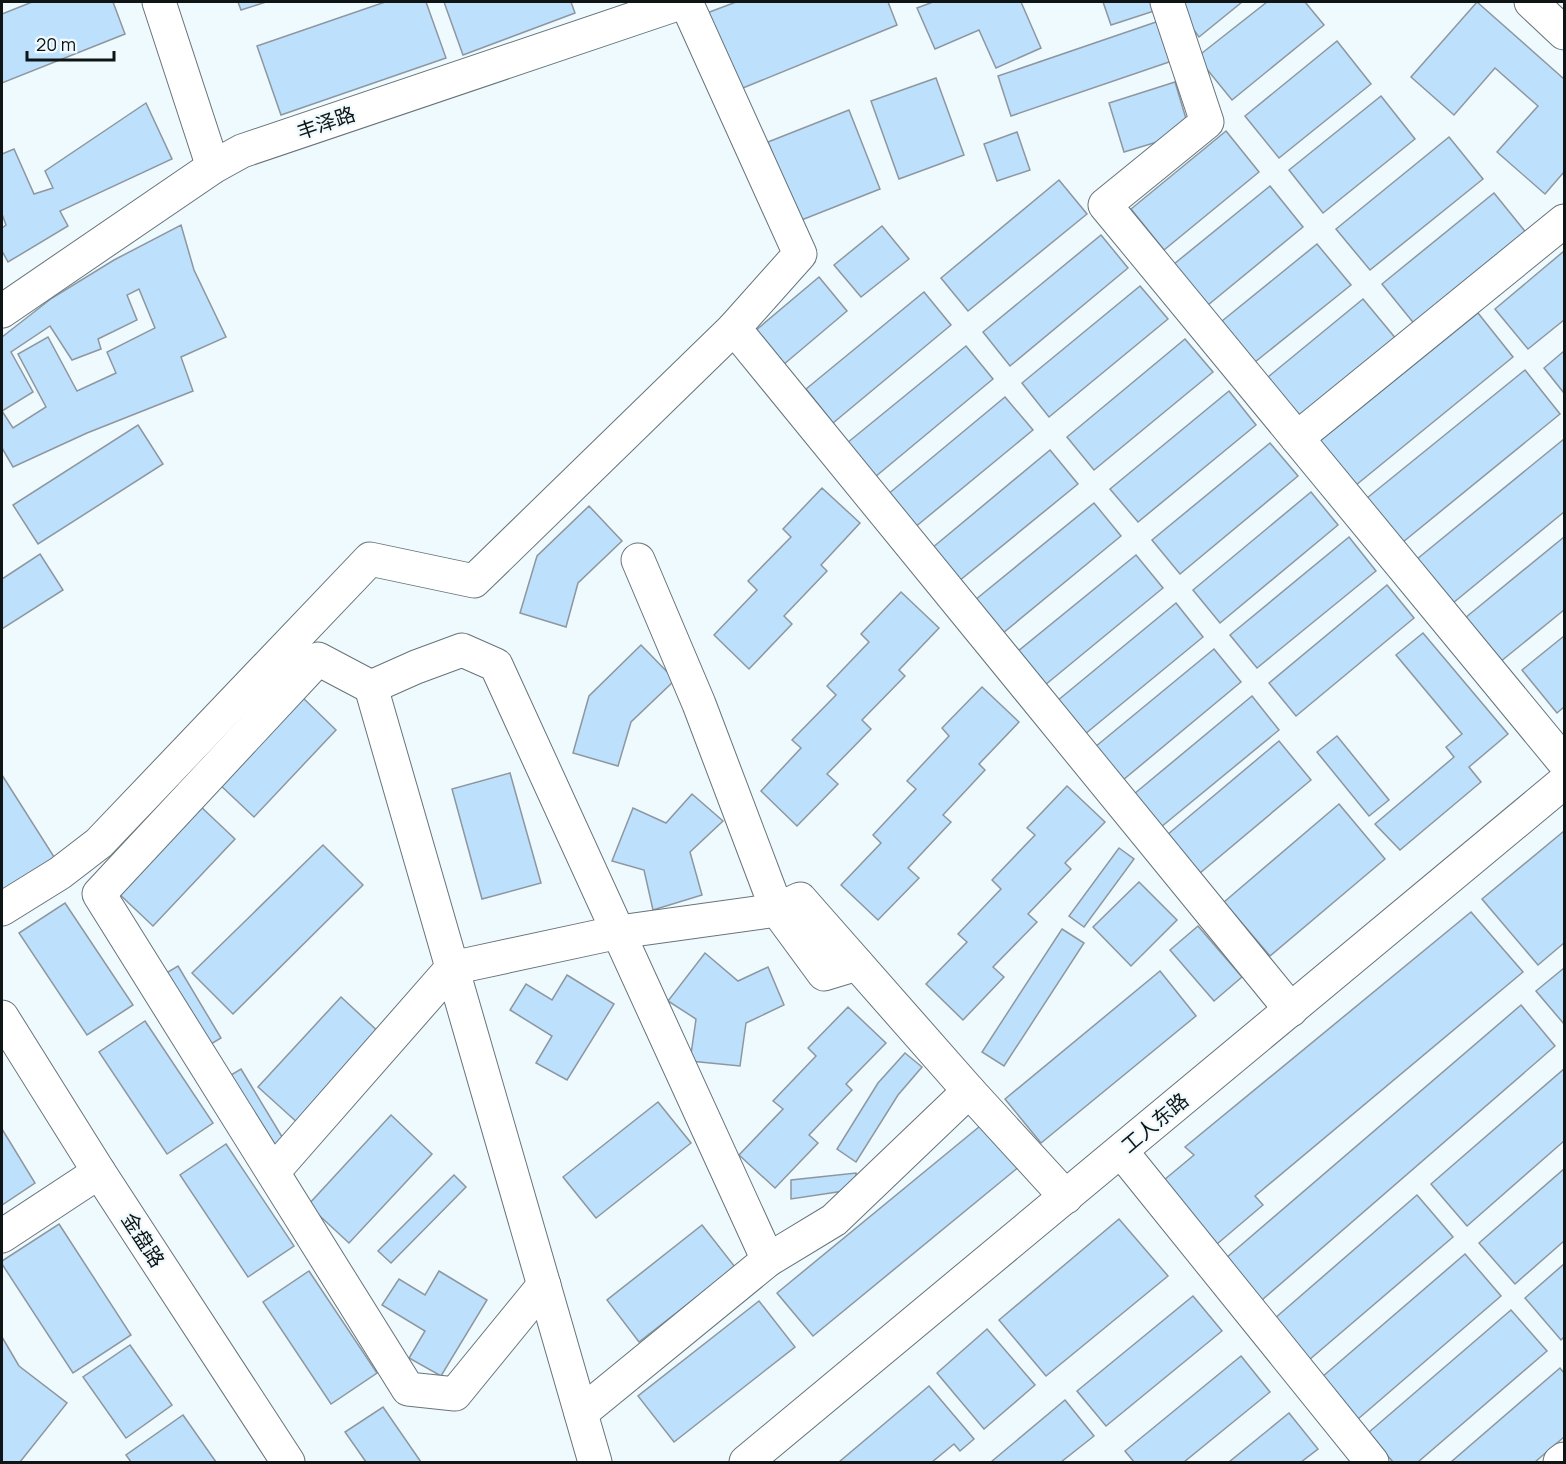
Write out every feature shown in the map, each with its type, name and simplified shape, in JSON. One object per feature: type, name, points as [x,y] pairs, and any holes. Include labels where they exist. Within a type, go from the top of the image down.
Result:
[{"type":"street","points":[[159,2],[213,167]]},
{"type":"street","points":[[2,909],[60,873],[99,843],[370,559],[474,581],[734,328],[800,254],[684,2]]},
{"type":"street","name":"丰泽路","points":[[2,311],[213,167],[242,151],[684,2]]},
{"type":"street","points":[[1167,2],[1207,122],[1105,205],[1564,762]]},
{"type":"street","points":[[1531,2],[1564,33]]},
{"type":"street","points":[[1297,438],[1564,221]]},
{"type":"street","points":[[734,328],[1291,1010]]},
{"type":"street","points":[[638,560],[699,704],[777,910]]},
{"type":"street","points":[[371,687],[416,666],[462,651],[496,665],[768,1260]]},
{"type":"street","points":[[544,1285],[455,1395],[408,1389],[99,894],[318,659],[371,687],[544,1285],[580,1413],[595,1462]]},
{"type":"street","name":"工人东路","points":[[746,1462],[1564,782]]},
{"type":"street","points":[[273,1173],[452,968],[619,932],[777,910],[800,899],[1066,1197]]},
{"type":"street","name":"金盘路","points":[[2,1017],[99,1172],[288,1462]]},
{"type":"street","points":[[580,1413],[768,1260],[834,1220],[969,1091]]},
{"type":"street","points":[[1121,1151],[1372,1462]]},
{"type":"street","points":[[2,1236],[99,1172]]},
{"type":"street","points":[[1560,1462],[1564,1459]]},
{"type":"building","points":[[32,2],[113,2],[125,34],[2,83],[2,14]]},
{"type":"building","points":[[238,2],[266,2],[241,10]]},
{"type":"building","points":[[385,2],[426,2],[446,58],[281,115],[257,46]]},
{"type":"building","points":[[444,2],[571,2],[575,13],[463,55]]},
{"type":"building","points":[[736,2],[888,2],[897,25],[738,90],[707,13]]},
{"type":"building","points":[[933,2],[1021,2],[1041,48],[996,68],[979,30],[935,49],[917,8]]},
{"type":"building","points":[[1103,2],[1151,2],[1154,11],[1111,25]]},
{"type":"building","points":[[1178,2],[1242,2],[1199,37],[1182,14]]},
{"type":"building","points":[[1267,2],[1305,2],[1324,25],[1232,100],[1197,57]]},
{"type":"building","points":[[1477,2],[1564,79],[1564,172],[1545,194],[1497,152],[1538,106],[1495,68],[1454,115],[1411,77]]},
{"type":"building","points":[[1159,21],[1172,61],[1011,116],[998,76]]},
{"type":"building","points":[[1337,41],[1371,84],[1279,158],[1245,116]]},
{"type":"building","points":[[936,78],[964,155],[899,179],[871,101]]},
{"type":"building","points":[[1175,82],[1190,132],[1124,152],[1109,103]]},
{"type":"building","points":[[1381,96],[1415,139],[1323,213],[1289,170]]},
{"type":"building","points":[[146,103],[172,159],[60,211],[68,226],[8,262],[2,251],[2,228],[6,225],[2,214],[2,154],[14,149],[34,194],[53,188],[45,171]]},
{"type":"building","points":[[849,110],[880,189],[799,221],[768,142]]},
{"type":"building","points":[[1226,131],[1259,172],[1164,250],[1131,209]]},
{"type":"building","points":[[1017,132],[1030,170],[997,181],[984,144]]},
{"type":"building","points":[[1449,137],[1483,179],[1370,270],[1336,229]]},
{"type":"building","points":[[1059,180],[1087,214],[968,311],[941,278]]},
{"type":"building","points":[[1270,186],[1303,227],[1208,305],[1174,264]]},
{"type":"building","points":[[1494,193],[1528,235],[1416,326],[1382,284]]},
{"type":"building","points":[[181,225],[194,270],[226,337],[181,357],[193,391],[87,433],[13,467],[2,448],[2,411],[2,337],[52,298],[114,260]],"holes":[[[139,289],[155,328],[107,352],[116,373],[77,391],[48,337],[18,354],[46,407],[13,428],[2,411],[33,392],[11,352],[50,326],[72,360],[101,349],[98,339],[137,320],[127,295]]]},
{"type":"building","points":[[882,226],[909,259],[861,297],[834,265]]},
{"type":"building","points":[[1101,235],[1128,268],[1010,366],[983,332]]},
{"type":"building","points":[[1317,244],[1351,285],[1255,362],[1222,321]]},
{"type":"building","points":[[1564,251],[1564,320],[1528,349],[1495,309]]},
{"type":"building","points":[[819,277],[847,311],[783,365],[755,331]]},
{"type":"building","points":[[1140,286],[1168,319],[1049,417],[1022,383]]},
{"type":"building","points":[[924,292],[951,325],[833,423],[806,389]]},
{"type":"building","points":[[1363,299],[1397,340],[1301,418],[1268,377]]},
{"type":"building","points":[[1478,313],[1513,357],[1356,485],[1320,441]]},
{"type":"building","points":[[1185,339],[1213,372],[1094,470],[1067,437]]},
{"type":"building","points":[[966,346],[993,379],[875,477],[847,443]]},
{"type":"building","points":[[1564,351],[1564,393],[1544,368]]},
{"type":"building","points":[[1525,370],[1560,414],[1403,542],[1367,498]]},
{"type":"building","points":[[1229,391],[1256,425],[1138,522],[1110,489]]},
{"type":"building","points":[[1005,397],[1033,430],[914,528],[887,495]]},
{"type":"building","points":[[138,425],[163,464],[38,544],[13,505]]},
{"type":"building","points":[[1564,439],[1564,512],[1453,603],[1417,559]]},
{"type":"building","points":[[1270,443],[1298,476],[1180,574],[1152,540]]},
{"type":"building","points":[[1050,450],[1078,484],[959,581],[932,548]]},
{"type":"building","points":[[822,488],[860,523],[821,565],[827,571],[784,616],[792,624],[749,669],[714,635],[757,590],[748,581],[791,537],[783,529]]},
{"type":"building","points":[[1311,492],[1338,525],[1220,623],[1193,590]]},
{"type":"building","points":[[1094,503],[1121,536],[1003,633],[975,600]]},
{"type":"building","points":[[589,506],[622,541],[578,583],[566,627],[520,613],[537,556]]},
{"type":"building","points":[[1349,537],[1376,571],[1257,668],[1230,635]]},
{"type":"building","points":[[1564,537],[1564,610],[1500,662],[1465,618]]},
{"type":"building","points":[[40,554],[63,590],[2,629],[2,579]]},
{"type":"building","points":[[1136,555],[1163,588],[1045,685],[1017,652]]},
{"type":"building","points":[[1387,585],[1414,618],[1296,716],[1269,683]]},
{"type":"building","points":[[901,592],[939,628],[899,670],[905,676],[862,720],[871,729],[827,774],[838,784],[797,826],[761,791],[801,748],[792,740],[836,695],[827,686],[869,642],[861,634]]},
{"type":"building","points":[[1176,603],[1203,637],[1085,734],[1057,701]]},
{"type":"building","points":[[1423,633],[1508,734],[1469,767],[1481,782],[1400,850],[1375,824],[1454,757],[1446,747],[1462,734],[1396,655]]},
{"type":"building","points":[[1564,636],[1564,707],[1557,713],[1522,670]]},
{"type":"building","points":[[641,645],[675,680],[631,722],[618,766],[573,753],[589,696]]},
{"type":"building","points":[[1214,649],[1241,682],[1123,780],[1095,747]]},
{"type":"building","points":[[982,687],[1019,722],[979,764],[985,770],[943,815],[951,822],[908,868],[919,878],[878,920],[841,885],[881,843],[873,835],[916,789],[907,781],[949,736],[942,728]]},
{"type":"building","points":[[300,695],[336,730],[254,817],[217,782]]},
{"type":"building","points":[[1252,696],[1279,730],[1161,827],[1134,794]]},
{"type":"building","points":[[1337,736],[1389,800],[1369,816],[1317,752]]},
{"type":"building","points":[[1279,741],[1311,780],[1200,873],[1167,835]]},
{"type":"building","points":[[510,773],[541,883],[482,899],[452,789]]},
{"type":"building","points":[[2,775],[56,860],[2,895]]},
{"type":"building","points":[[1067,786],[1105,822],[1065,863],[1071,869],[1028,914],[1037,922],[993,967],[1004,977],[963,1020],[926,984],[967,942],[958,934],[1001,889],[992,880],[1035,835],[1027,828]]},
{"type":"building","points":[[692,794],[723,821],[690,852],[702,895],[653,910],[644,870],[612,861],[633,808],[666,823]]},
{"type":"building","points":[[1339,804],[1385,859],[1270,956],[1224,902]]},
{"type":"building","points":[[199,805],[235,839],[153,926],[116,891]]},
{"type":"building","points":[[1564,831],[1564,943],[1538,965],[1482,899]]},
{"type":"building","points":[[323,845],[363,885],[233,1014],[192,973]]},
{"type":"building","points":[[1119,848],[1134,859],[1084,927],[1069,916]]},
{"type":"building","points":[[1139,882],[1177,920],[1131,966],[1093,927]]},
{"type":"building","points":[[65,903],[133,1005],[87,1035],[19,933]]},
{"type":"building","points":[[1471,912],[1523,972],[1255,1196],[1263,1205],[1217,1244],[1164,1180],[1194,1155],[1185,1147]]},
{"type":"building","points":[[1198,926],[1242,977],[1214,1001],[1170,950]]},
{"type":"building","points":[[1062,929],[1084,943],[1004,1066],[982,1052]]},
{"type":"building","points":[[705,953],[738,981],[768,967],[784,1005],[746,1023],[740,1066],[690,1061],[696,1019],[668,1001]]},
{"type":"building","points":[[178,966],[221,1038],[206,1047],[163,975]]},
{"type":"building","points":[[1564,968],[1564,1024],[1536,991]]},
{"type":"building","points":[[1160,971],[1196,1016],[1041,1143],[1005,1099]]},
{"type":"building","points":[[567,975],[614,1004],[567,1080],[536,1063],[552,1036],[510,1010],[526,984],[552,1000]]},
{"type":"building","points":[[341,997],[382,1035],[299,1124],[258,1087]]},
{"type":"building","points":[[1521,1005],[1555,1046],[1262,1300],[1226,1258]]},
{"type":"building","points":[[848,1007],[886,1043],[846,1084],[852,1090],[809,1135],[818,1143],[775,1188],[739,1155],[783,1109],[773,1101],[816,1056],[808,1048]]},
{"type":"building","points":[[145,1021],[213,1123],[167,1154],[99,1052]]},
{"type":"building","points":[[905,1053],[922,1067],[898,1095],[856,1162],[837,1149],[878,1083]]},
{"type":"building","points":[[241,1069],[284,1140],[269,1149],[226,1078]]},
{"type":"building","points":[[1564,1069],[1564,1141],[1467,1226],[1431,1184]]},
{"type":"building","points":[[658,1102],[691,1143],[596,1218],[563,1177]]},
{"type":"building","points":[[391,1115],[432,1154],[349,1243],[308,1205]]},
{"type":"building","points":[[985,1122],[1020,1166],[813,1336],[777,1293]]},
{"type":"building","points":[[2,1129],[35,1183],[2,1205]]},
{"type":"building","points":[[226,1144],[294,1246],[248,1277],[180,1175]]},
{"type":"building","points":[[1564,1169],[1564,1241],[1515,1284],[1479,1243]]},
{"type":"building","points":[[856,1173],[857,1189],[791,1199],[791,1180]]},
{"type":"building","points":[[454,1175],[466,1187],[391,1263],[378,1251]]},
{"type":"building","points":[[1417,1195],[1453,1237],[1309,1360],[1274,1319]]},
{"type":"building","points":[[1119,1219],[1168,1276],[1046,1376],[999,1320]]},
{"type":"building","points":[[59,1224],[131,1335],[73,1373],[2,1264],[2,1261]]},
{"type":"building","points":[[702,1225],[735,1267],[639,1342],[607,1300]]},
{"type":"building","points":[[1465,1254],[1501,1296],[1358,1419],[1322,1377]]},
{"type":"building","points":[[1564,1264],[1564,1337],[1561,1340],[1525,1298]]},
{"type":"building","points":[[309,1271],[377,1373],[331,1404],[263,1302]]},
{"type":"building","points":[[439,1271],[487,1300],[441,1376],[409,1358],[425,1331],[382,1305],[399,1279],[425,1295]]},
{"type":"building","points":[[1193,1296],[1222,1331],[1106,1426],[1077,1391]]},
{"type":"building","points":[[759,1301],[795,1347],[674,1442],[638,1396]]},
{"type":"building","points":[[1511,1310],[1547,1351],[1418,1462],[1393,1462],[1368,1433]]},
{"type":"building","points":[[987,1329],[1035,1385],[984,1429],[937,1373]]},
{"type":"building","points":[[2,1337],[19,1366],[67,1403],[20,1462],[2,1462]]},
{"type":"building","points":[[130,1345],[172,1405],[126,1438],[83,1377]]},
{"type":"building","points":[[1241,1356],[1270,1392],[1184,1462],[1134,1462],[1125,1451]]},
{"type":"building","points":[[1560,1368],[1564,1373],[1564,1437],[1535,1462],[1451,1462]]},
{"type":"building","points":[[929,1386],[974,1439],[960,1451],[954,1444],[932,1462],[839,1462]]},
{"type":"building","points":[[1065,1400],[1094,1436],[1061,1462],[991,1462]]},
{"type":"building","points":[[383,1407],[421,1462],[366,1462],[345,1432]]},
{"type":"building","points":[[1289,1413],[1318,1449],[1301,1462],[1229,1462]]},
{"type":"building","points":[[183,1415],[216,1462],[131,1462],[126,1455]]}]
